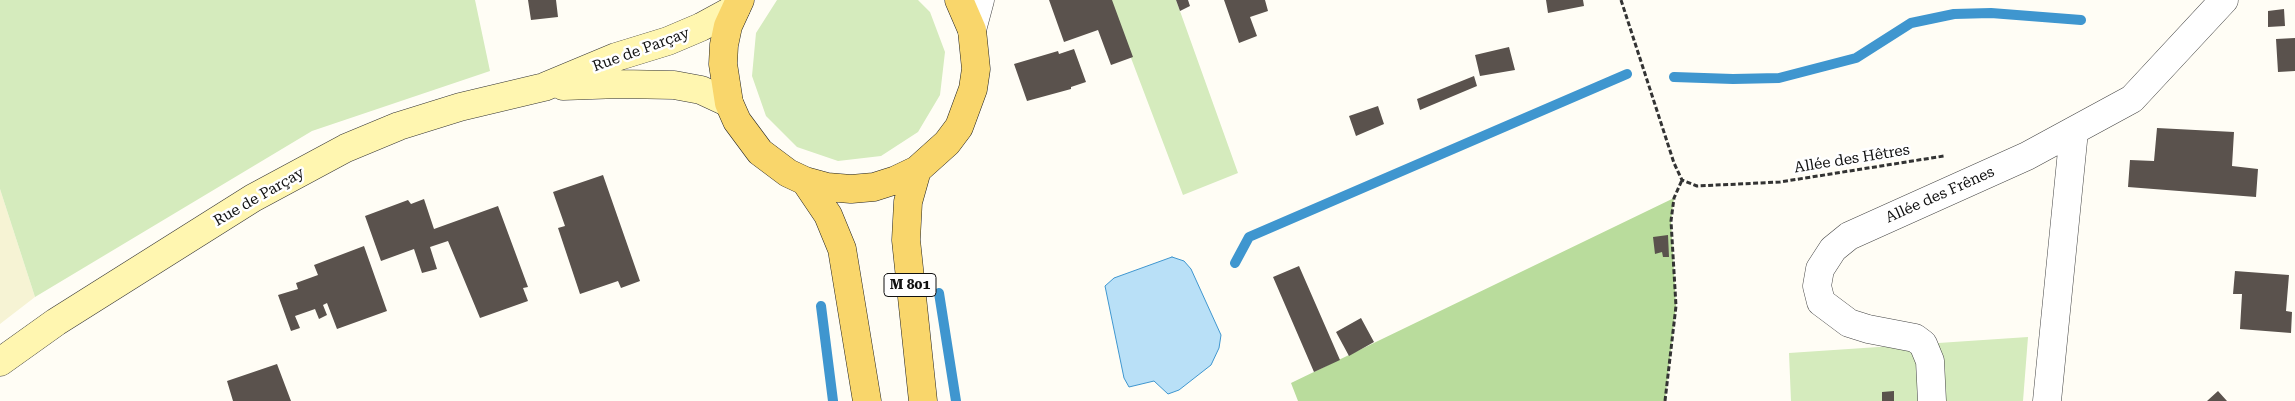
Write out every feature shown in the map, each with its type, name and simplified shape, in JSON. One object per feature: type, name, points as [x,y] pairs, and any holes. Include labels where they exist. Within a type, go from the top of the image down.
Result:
[{"type":"main road","points":[[738,4],[728,26],[724,45],[725,84],[729,103],[742,129],[760,152],[773,164],[805,181],[827,187],[850,189],[874,187],[896,180],[917,170],[947,143],[959,127],[967,108],[976,69],[972,30],[959,0]]},
{"type":"main road","name":"M 801","points":[[917,170],[908,202],[906,240],[923,401]]},
{"type":"main road","points":[[805,181],[828,215],[842,248],[867,401]]},
{"type":"street","points":[[972,30],[980,0]]},
{"type":"street","name":"Allée des Frênes","points":[[1932,401],[1930,361],[1924,344],[1915,338],[1868,329],[1849,323],[1834,314],[1821,302],[1817,286],[1820,268],[1833,249],[1849,236],[2027,156],[2132,99],[2224,0]]},
{"type":"street","name":"Rue de Parçay","points":[[0,362],[56,322],[253,198],[346,148],[399,126],[460,107],[544,87],[616,57],[668,42],[701,27],[738,4]]},
{"type":"street","name":"Rue de Parçay","points":[[544,87],[620,84],[674,85],[701,90],[729,103]]},
{"type":"street","points":[[2047,401],[2074,131]]},
{"type":"path","points":[[1621,0],[1674,163],[1682,180],[1674,198],[1671,221],[1676,306],[1666,401]]},
{"type":"path","name":"Allée des Hêtres","points":[[1682,180],[1697,186],[1780,182],[1949,155]]},
{"type":"shaded area","points":[[0,189],[35,297],[0,324]]},
{"type":"green space","points":[[0,0],[475,0],[490,71],[312,131],[35,297],[0,189]]},
{"type":"green space","points":[[777,0],[918,0],[930,12],[945,52],[940,95],[918,132],[881,156],[838,161],[797,147],[766,116],[752,76],[756,33]]},
{"type":"green space","points":[[1109,0],[1176,0],[1238,173],[1183,195]]},
{"type":"green space","points":[[1674,198],[1671,221],[1676,306],[1665,401],[1298,401],[1291,383]]},
{"type":"green space","points":[[2028,337],[2023,401],[1791,401],[1789,353]]},
{"type":"water","points":[[1172,257],[1184,261],[1191,269],[1221,335],[1219,348],[1211,365],[1179,390],[1168,394],[1154,381],[1129,387],[1124,378],[1105,286],[1114,278]]},
{"type":"building","points":[[528,0],[556,0],[558,17],[531,20]]},
{"type":"building","points":[[1049,0],[1112,0],[1133,57],[1111,65],[1098,30],[1064,42]]},
{"type":"building","points":[[1176,0],[1188,0],[1190,6],[1180,11]]},
{"type":"building","points":[[1224,0],[1265,0],[1268,11],[1250,17],[1257,36],[1239,43]]},
{"type":"building","points":[[1546,0],[1583,0],[1584,6],[1548,13]]},
{"type":"building","points":[[2284,9],[2285,26],[2268,27],[2268,11]]},
{"type":"building","points":[[2295,38],[2295,71],[2278,72],[2276,39]]},
{"type":"building","points":[[1509,47],[1515,70],[1480,76],[1475,55]]},
{"type":"building","points":[[1074,49],[1086,82],[1071,87],[1071,89],[1027,101],[1014,64],[1058,51],[1059,54]]},
{"type":"building","points":[[1474,76],[1477,86],[1420,110],[1417,99]]},
{"type":"building","points":[[1378,106],[1384,124],[1356,136],[1349,116]]},
{"type":"building","points":[[2157,128],[2234,132],[2232,166],[2258,169],[2256,197],[2128,187],[2130,160],[2154,161]]},
{"type":"building","points":[[603,175],[640,281],[621,288],[618,281],[580,294],[558,228],[565,226],[553,192]]},
{"type":"building","points":[[424,199],[434,229],[498,206],[528,287],[523,288],[528,301],[480,318],[448,241],[430,247],[437,269],[422,273],[414,249],[381,261],[365,216],[408,200],[411,204]]},
{"type":"building","points":[[1668,235],[1669,257],[1663,257],[1662,252],[1655,254],[1653,237]]},
{"type":"building","points":[[364,246],[387,311],[337,329],[327,303],[323,305],[327,315],[319,319],[315,309],[295,316],[300,328],[291,331],[278,295],[298,289],[296,283],[318,275],[314,265]]},
{"type":"building","points":[[1299,266],[1340,360],[1314,372],[1273,277]]},
{"type":"building","points":[[2235,271],[2289,275],[2286,311],[2292,312],[2291,333],[2240,329],[2242,294],[2233,294]]},
{"type":"building","points":[[1361,318],[1374,342],[1349,356],[1336,332]]},
{"type":"building","points":[[277,364],[291,401],[233,401],[227,381]]},
{"type":"building","points":[[1894,391],[1894,401],[1882,401],[1882,392]]},
{"type":"building","points":[[2218,391],[2227,401],[2207,401]]},
{"type":"waterway","points":[[1674,77],[1779,78],[1856,58],[1911,23],[1954,14],[1991,13],[2081,20]]},
{"type":"waterway","points":[[1235,263],[1249,237],[1627,74]]},
{"type":"waterway","points":[[939,293],[956,401]]},
{"type":"waterway","points":[[821,306],[833,401]]}]
